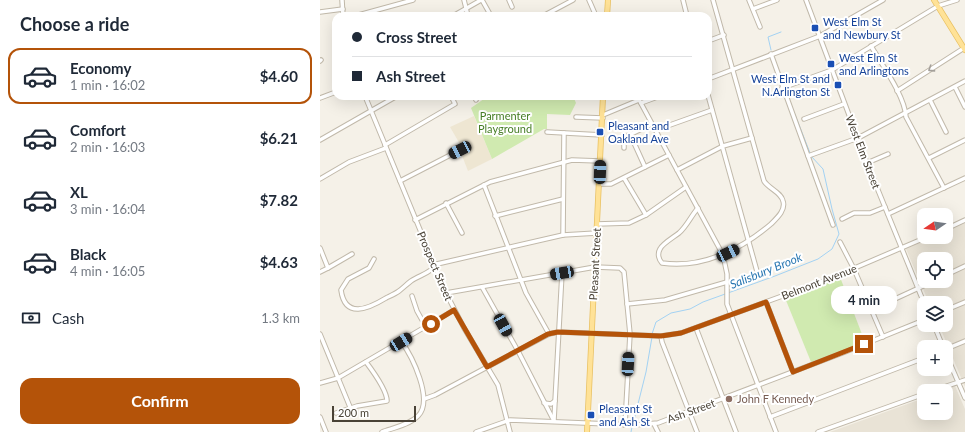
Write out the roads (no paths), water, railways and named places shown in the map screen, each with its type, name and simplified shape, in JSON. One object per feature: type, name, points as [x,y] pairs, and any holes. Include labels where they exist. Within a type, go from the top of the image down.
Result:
[{"type":"main road","points":[[607,12],[608,0]]},
{"type":"main road","points":[[934,0],[964,49]]},
{"type":"main road","name":"Pleasant Street","points":[[587,432],[603,100]]},
{"type":"street","points":[[320,12],[343,9],[342,0]]},
{"type":"street","points":[[370,12],[413,0]]},
{"type":"street","points":[[464,0],[467,12]]},
{"type":"street","points":[[459,12],[482,0],[489,12]]},
{"type":"street","points":[[509,0],[512,7]]},
{"type":"street","points":[[550,12],[573,0]]},
{"type":"street","points":[[589,0],[594,12]]},
{"type":"street","points":[[682,0],[685,12]]},
{"type":"street","points":[[698,208],[680,232],[659,250],[659,260],[662,263],[678,264],[698,262],[723,255],[749,242],[776,219],[784,206],[783,200],[780,196],[766,185],[764,181],[713,0]]},
{"type":"street","points":[[749,0],[760,27]]},
{"type":"street","points":[[753,9],[778,0]]},
{"type":"street","name":"West Elm Street","points":[[806,0],[884,207],[917,286]]},
{"type":"street","points":[[712,76],[820,36],[883,0]]},
{"type":"street","points":[[782,88],[832,70],[938,6],[957,0]]},
{"type":"street","points":[[712,40],[724,35]]},
{"type":"street","points":[[871,46],[897,90],[906,112],[906,117],[944,188]]},
{"type":"street","points":[[897,90],[964,49]]},
{"type":"street","points":[[771,54],[782,88],[810,155],[833,225]]},
{"type":"street","points":[[810,155],[858,138],[965,81]]},
{"type":"street","points":[[955,87],[965,107]]},
{"type":"street","points":[[320,98],[332,94]]},
{"type":"street","name":"Prospect Street","points":[[367,100],[446,293],[454,310],[498,385],[510,432]]},
{"type":"street","points":[[320,140],[390,100]]},
{"type":"street","points":[[320,179],[349,162],[386,147],[455,104],[453,100]]},
{"type":"street","points":[[576,117],[603,117],[647,100]]},
{"type":"street","points":[[709,100],[758,275]]},
{"type":"street","points":[[930,100],[946,132]]},
{"type":"street","points":[[640,102],[723,255],[727,268],[727,304],[776,432]]},
{"type":"street","points":[[804,119],[844,104]]},
{"type":"street","points":[[656,130],[712,110]]},
{"type":"street","points":[[624,148],[624,139],[630,134],[652,124]]},
{"type":"street","points":[[547,132],[602,135]]},
{"type":"street","points":[[563,235],[564,133]]},
{"type":"street","points":[[630,134],[645,167]]},
{"type":"street","points":[[677,170],[723,146],[752,138]]},
{"type":"street","points":[[929,158],[965,140]]},
{"type":"street","points":[[400,181],[460,150]]},
{"type":"street","points":[[867,163],[888,154]]},
{"type":"street","points":[[599,184],[611,184],[669,155]]},
{"type":"street","points":[[415,220],[446,203],[496,180],[572,160],[600,161]]},
{"type":"street","points":[[624,178],[646,215]]},
{"type":"street","points":[[888,214],[965,178]]},
{"type":"street","points":[[484,185],[526,293],[548,334]]},
{"type":"street","points":[[597,224],[629,224],[646,215],[686,187]]},
{"type":"street","points":[[495,216],[564,199]]},
{"type":"street","points":[[446,203],[462,233]]},
{"type":"street","points":[[842,219],[854,213],[870,213],[884,207]]},
{"type":"street","points":[[953,226],[965,220]]},
{"type":"street","points":[[374,259],[369,268],[348,279],[341,290],[342,297],[346,303],[354,309],[360,309],[377,304],[400,290],[412,280],[435,267],[437,264],[563,235],[597,233]]},
{"type":"street","name":"Belmont Avenue","points":[[424,398],[435,395],[548,334],[558,332],[661,336],[681,333],[854,269],[917,241]]},
{"type":"street","points":[[840,242],[854,269],[883,337]]},
{"type":"street","points":[[320,248],[328,268]]},
{"type":"street","points":[[320,272],[352,254]]},
{"type":"street","points":[[953,272],[965,266]]},
{"type":"street","points":[[446,293],[595,267],[623,269],[630,334],[625,425]]},
{"type":"street","points":[[554,421],[562,273]]},
{"type":"street","points":[[627,304],[665,300],[727,282]]},
{"type":"street","points":[[482,287],[518,350],[554,421]]},
{"type":"street","points":[[871,310],[918,288]]},
{"type":"street","name":"West Elm Street","points":[[918,288],[921,296]]},
{"type":"street","points":[[412,296],[417,310],[426,327]]},
{"type":"street","points":[[766,302],[793,372]]},
{"type":"street","points":[[953,307],[965,302]]},
{"type":"street","points":[[320,383],[338,378],[454,310]]},
{"type":"street","name":"Ash Street","points":[[508,420],[625,425],[654,424],[724,399],[917,323]]},
{"type":"street","points":[[696,328],[736,432]]},
{"type":"street","points":[[320,334],[350,407]]},
{"type":"street","points":[[661,336],[697,432]]},
{"type":"street","points":[[953,346],[965,341]]},
{"type":"street","points":[[382,432],[409,422],[422,412],[424,398],[417,369],[401,342]]},
{"type":"street","points":[[770,416],[917,361]]},
{"type":"street","points":[[336,413],[350,407],[387,401],[387,397],[383,389],[366,362]]},
{"type":"street","points":[[953,370],[965,398]]},
{"type":"street","points":[[952,384],[965,380]]},
{"type":"street","points":[[818,432],[917,397]]},
{"type":"street","points":[[544,403],[551,404],[555,401]]},
{"type":"street","points":[[320,418],[326,432]]},
{"type":"street","points":[[476,432],[508,420]]},
{"type":"street","points":[[654,424],[658,432]]},
{"type":"waterway","name":"Salisbury Brook","points":[[771,50],[768,37],[781,32]]},
{"type":"waterway","name":"Salisbury Brook","points":[[794,112],[810,153]]},
{"type":"waterway","name":"Salisbury Brook","points":[[652,334],[656,322],[671,313],[690,309],[703,302],[818,259],[832,249],[839,234],[823,169],[811,156]]},
{"type":"waterway","name":"Salisbury Brook","points":[[633,424],[646,372],[652,337]]},
{"type":"waterway","name":"Salisbury Brook","points":[[631,432],[632,427]]},
{"type":"place","name":"West Elm St and Newbury St","points":[[815,28]]},
{"type":"place","name":"West Elm St and Arlingtons","points":[[831,64]]},
{"type":"place","name":"West Elm St and N.Arlington St","points":[[838,85]]},
{"type":"place","name":"Pleasant and Oakland Ave","points":[[600,132]]},
{"type":"place","name":"John F Kennedy","points":[[729,399]]},
{"type":"place","name":"Pleasant St and Ash St","points":[[591,415]]},
{"type":"park label","name":"Parmenter Playground","points":[[505,122]]}]
